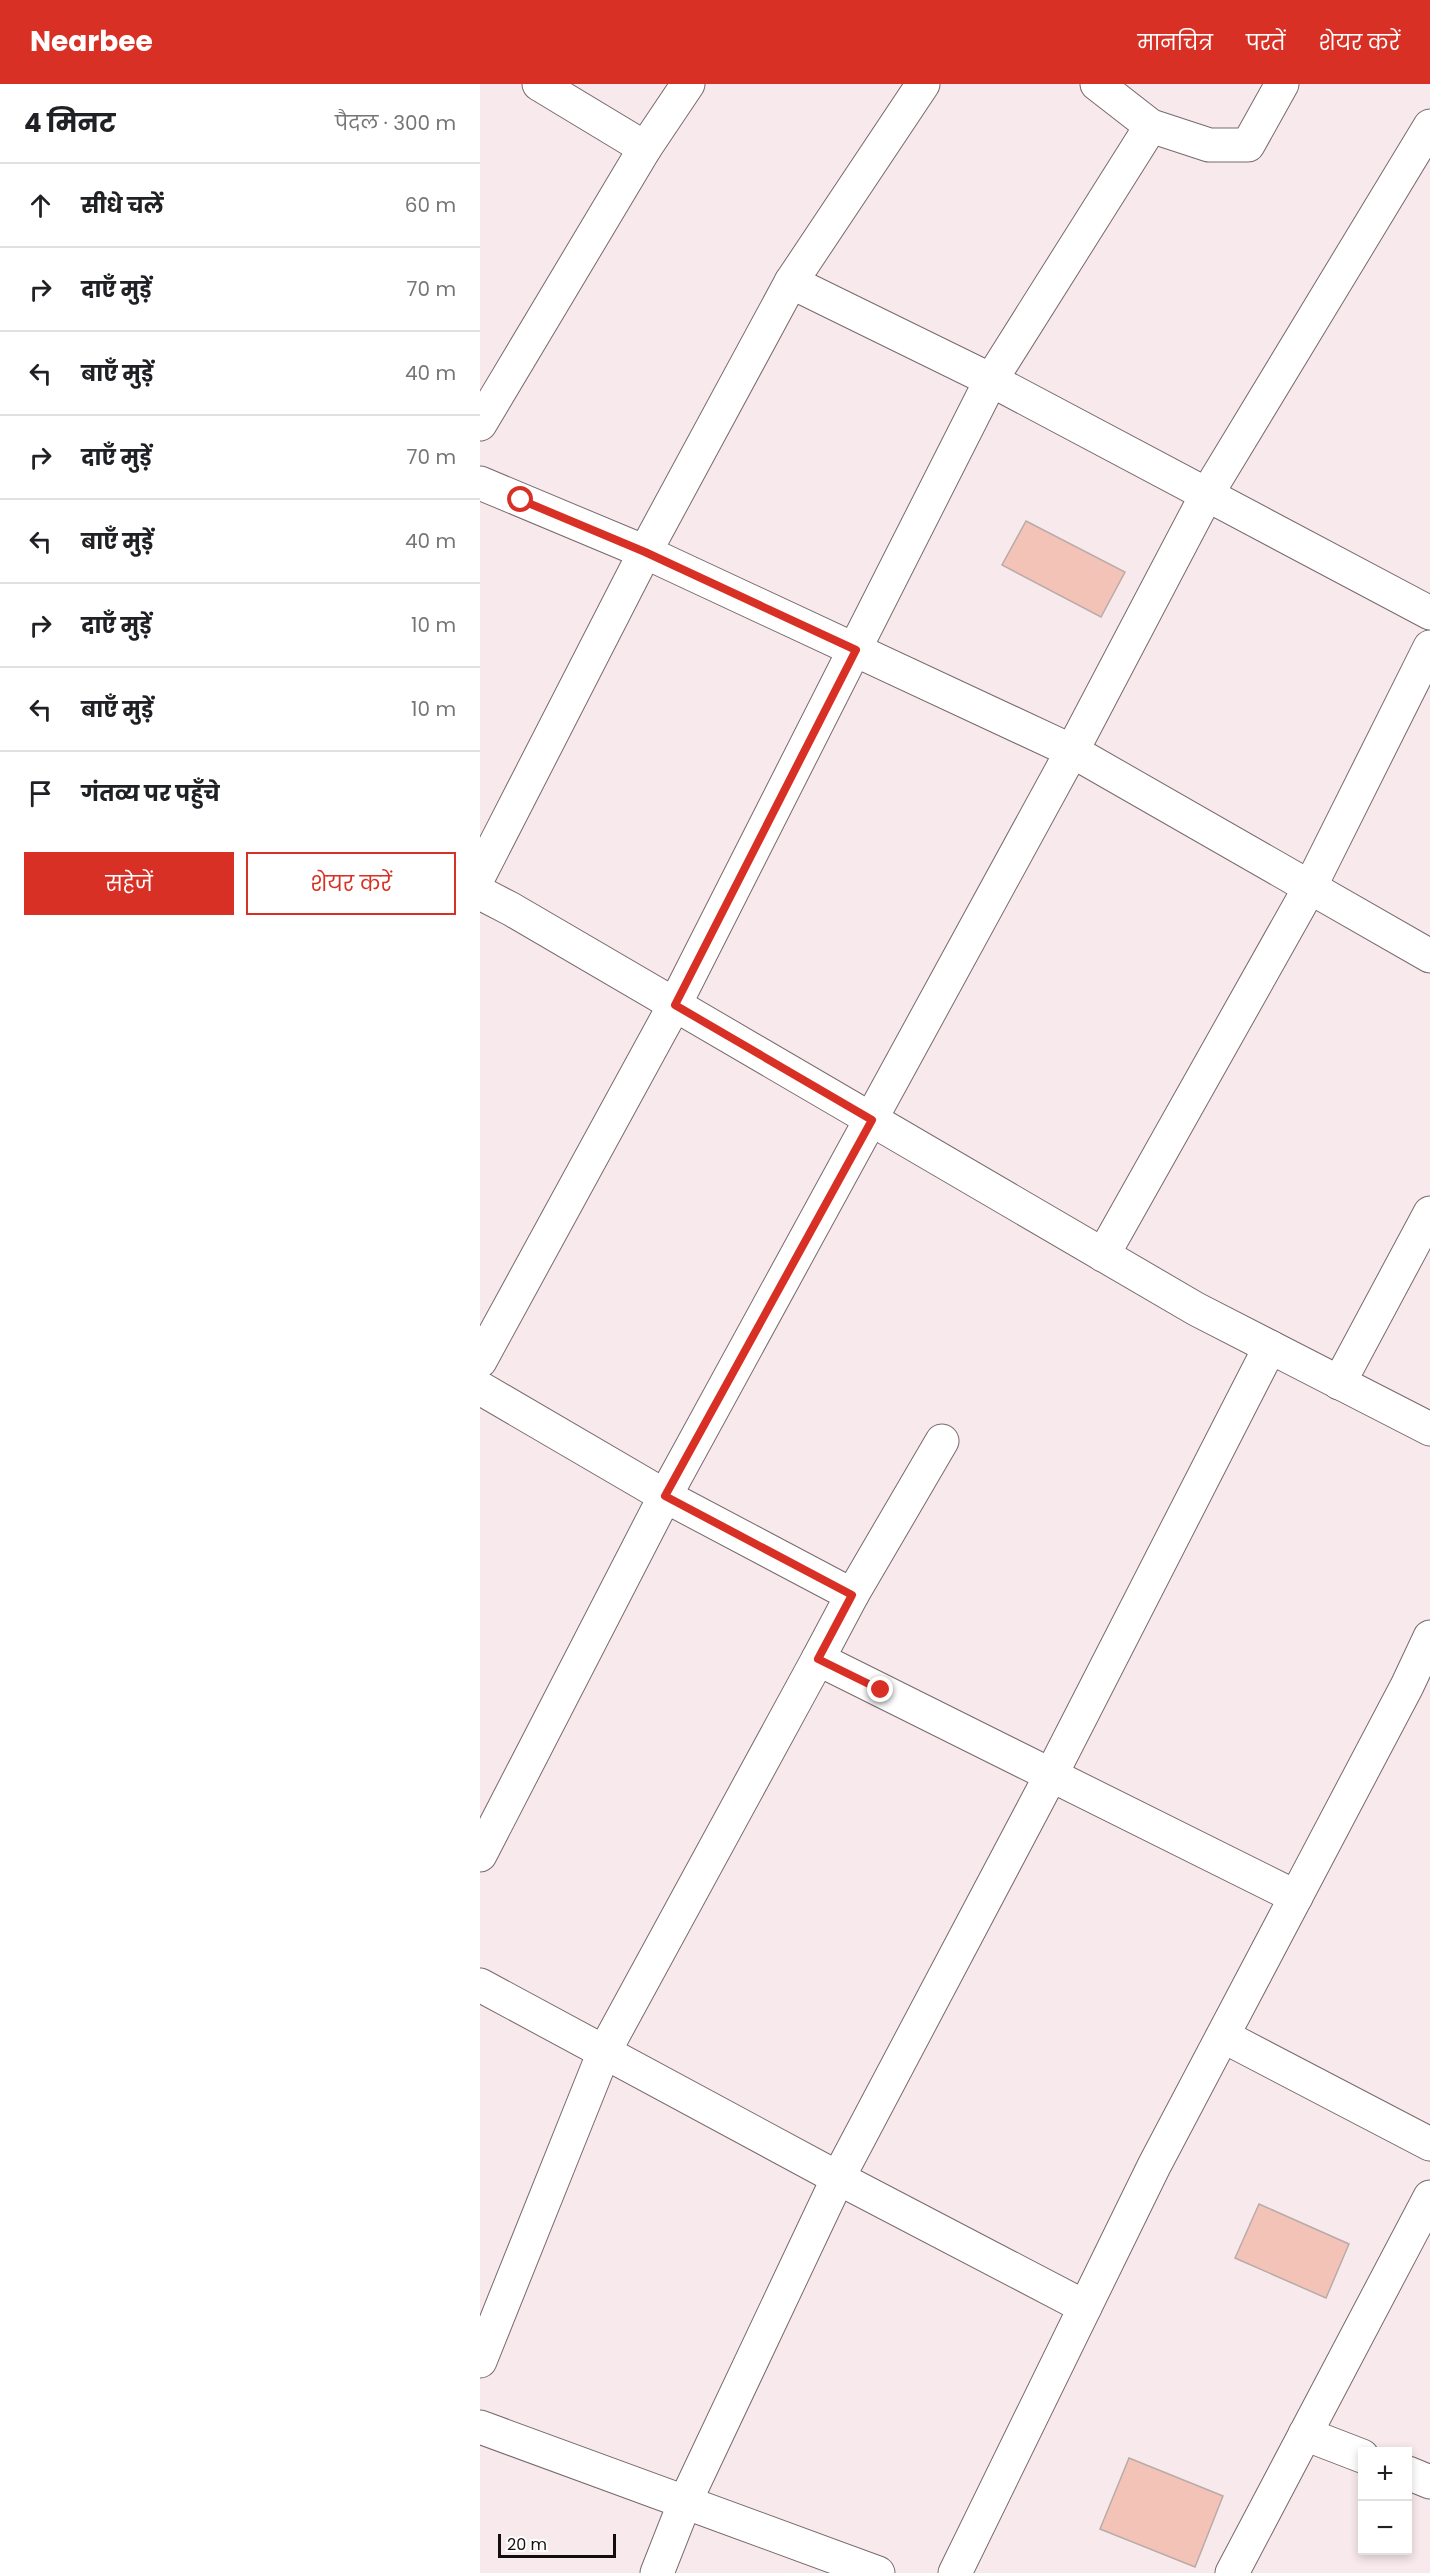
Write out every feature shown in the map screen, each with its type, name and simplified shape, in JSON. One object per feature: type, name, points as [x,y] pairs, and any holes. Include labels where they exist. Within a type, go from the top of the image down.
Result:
[{"type":"street","points":[[539,84],[645,148]]},
{"type":"street","points":[[480,424],[645,148],[688,84]]},
{"type":"street","points":[[480,874],[645,552],[791,282],[923,84]]},
{"type":"street","points":[[1097,84],[1151,126],[1209,145],[1248,145],[1282,84]]},
{"type":"street","points":[[480,1361],[675,1005],[991,380],[1151,126]]},
{"type":"street","points":[[480,1855],[665,1496],[1072,751],[1207,494],[1430,126]]},
{"type":"street","points":[[791,282],[991,380],[1430,613]]},
{"type":"street","points":[[480,483],[645,552],[1072,751],[1430,956]]},
{"type":"street","points":[[1103,1255],[1310,887],[1430,647]]},
{"type":"street","points":[[480,893],[1196,1310],[1430,1429]]},
{"type":"street","points":[[1339,1383],[1430,1213]]},
{"type":"street","points":[[657,2573],[685,2502],[838,2178],[1051,1775],[1270,1347]]},
{"type":"street","points":[[480,1388],[665,1496],[852,1595]]},
{"type":"street","points":[[480,2361],[604,2052],[852,1595],[942,1441]]},
{"type":"street","points":[[955,2573],[1154,2166],[1430,1637]]},
{"type":"street","points":[[818,1659],[1296,1897]]},
{"type":"street","points":[[480,1985],[838,2178],[1085,2307]]},
{"type":"street","points":[[1223,2036],[1430,2144]]},
{"type":"street","points":[[1232,2573],[1430,2197]]},
{"type":"street","points":[[480,2427],[878,2573]]},
{"type":"street","points":[[1305,2434],[1358,2454]]},
{"type":"street","points":[[1412,2475],[1430,2482]]},
{"type":"building","points":[[1026,521],[1125,572],[1101,617],[1002,565]]},
{"type":"building","points":[[1259,2204],[1349,2244],[1326,2298],[1235,2258]]},
{"type":"building","points":[[1129,2458],[1223,2496],[1195,2567],[1100,2529]]},
{"type":"route","points":[[521,500],[645,552],[856,650],[675,1005],[872,1120],[665,1496],[852,1595],[818,1659],[881,1690]]}]
